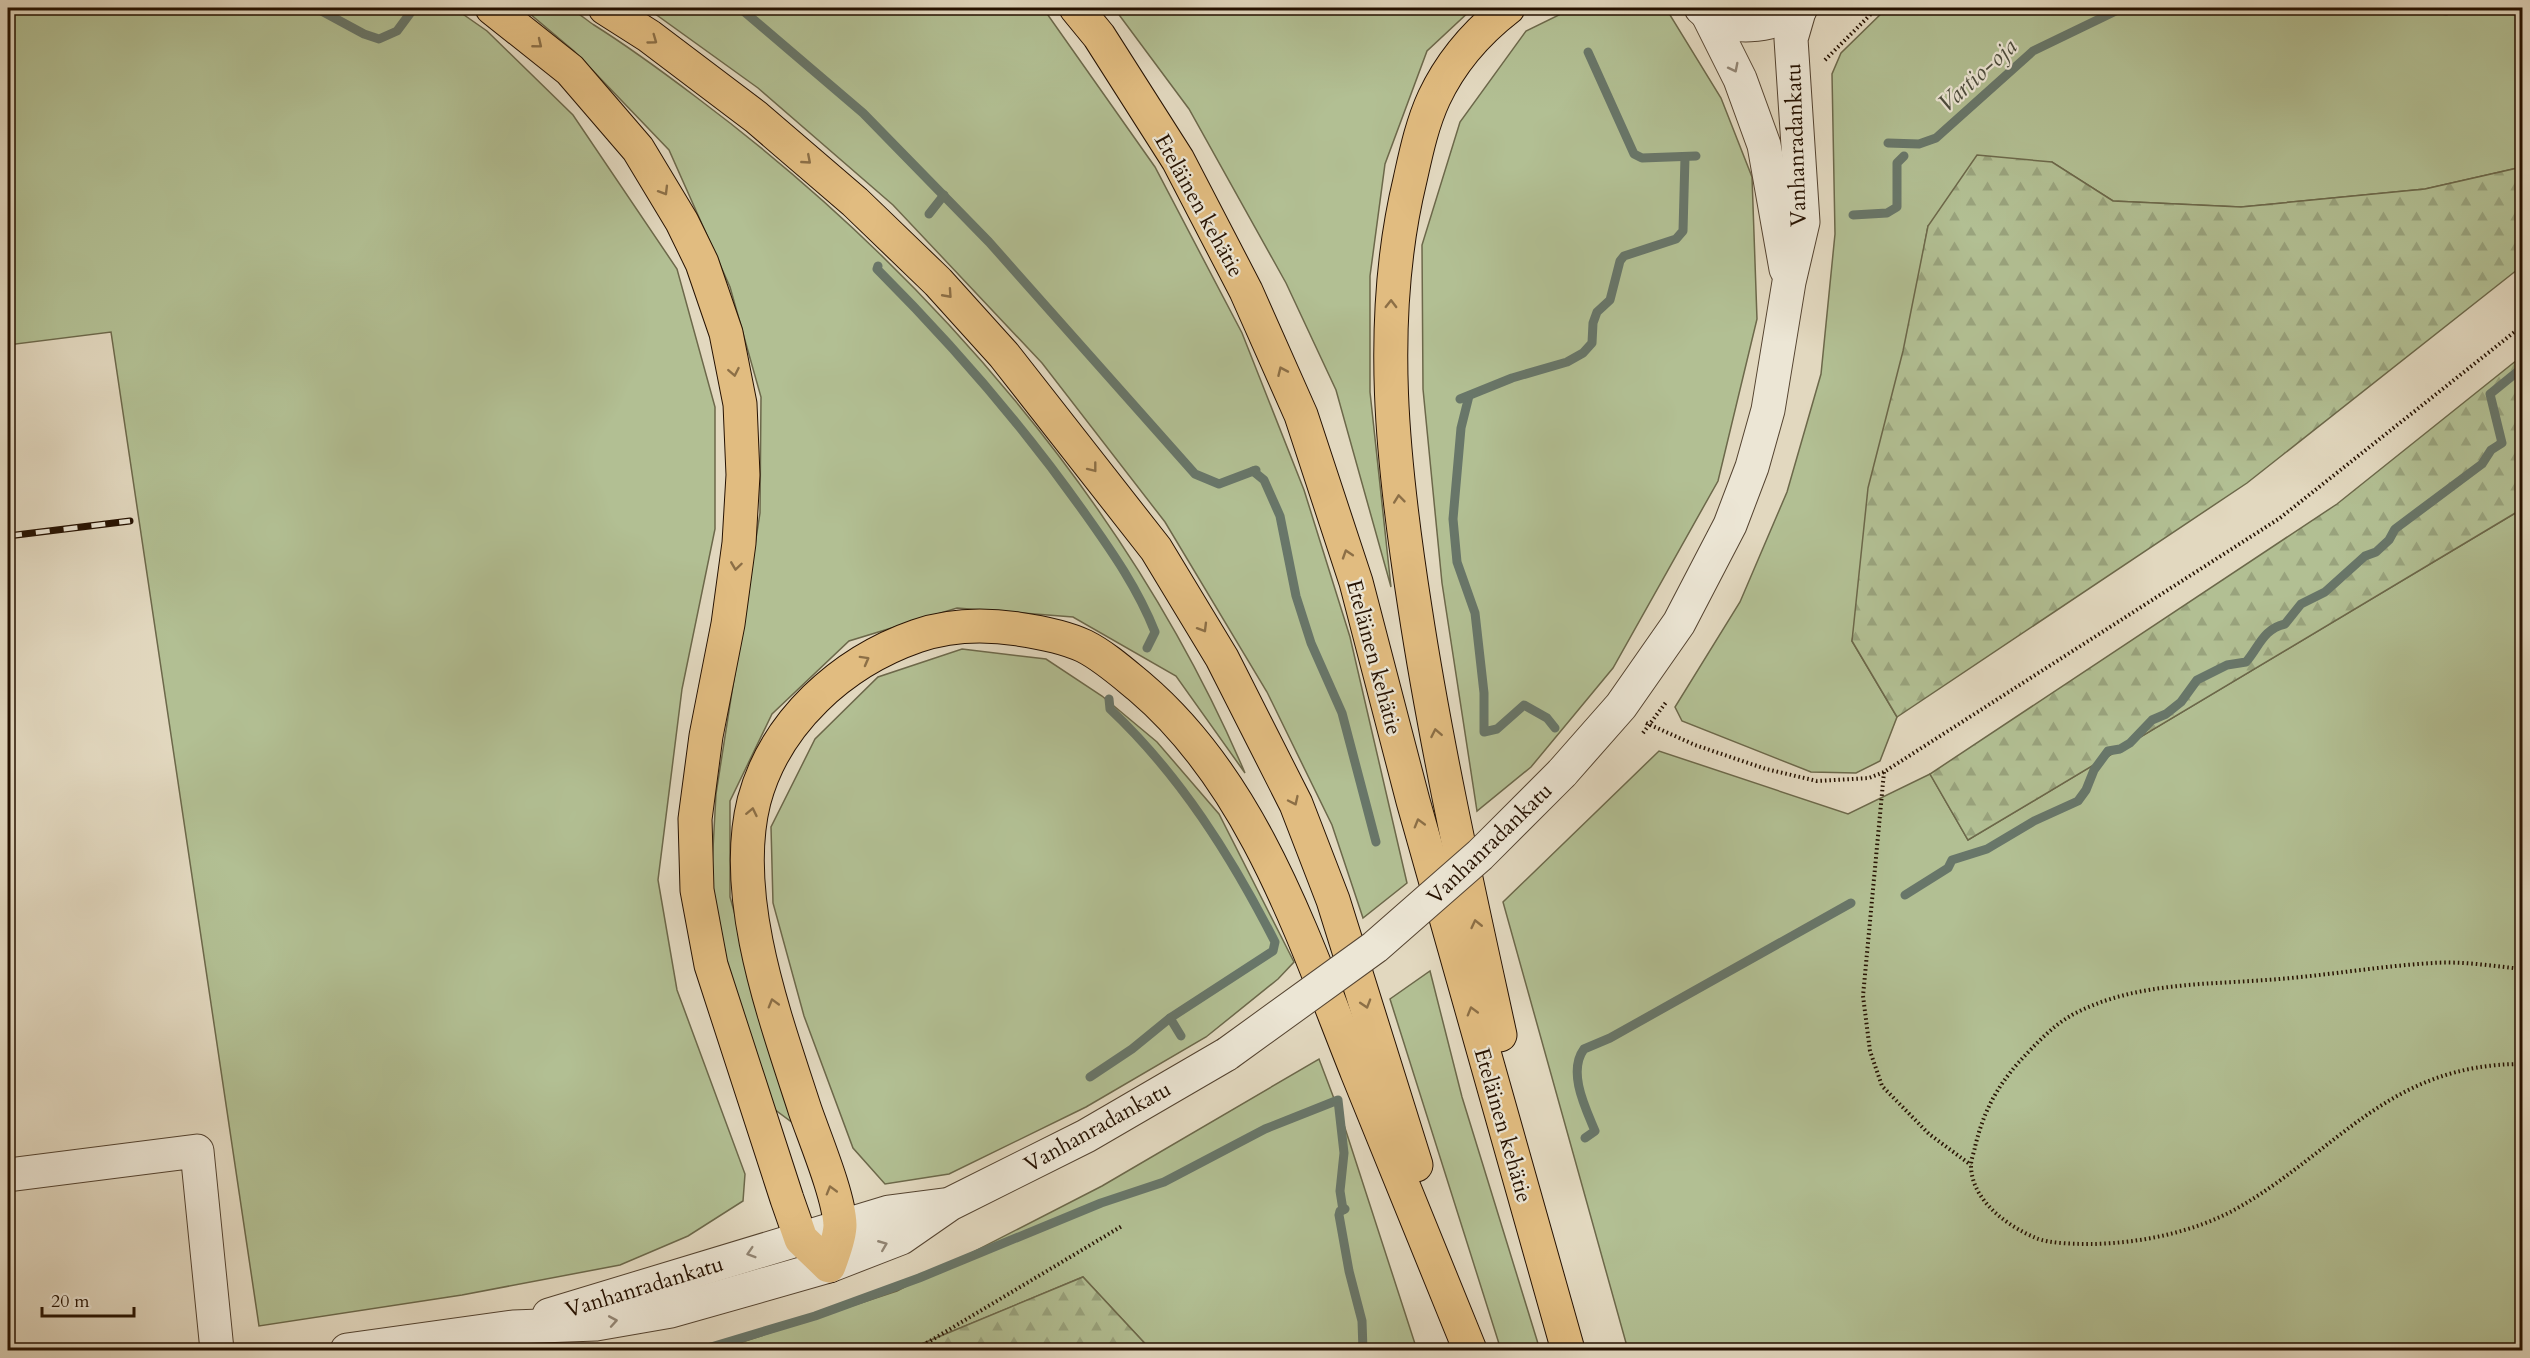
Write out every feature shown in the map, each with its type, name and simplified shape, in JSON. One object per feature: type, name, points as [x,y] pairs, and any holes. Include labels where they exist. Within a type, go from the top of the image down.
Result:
[{"type":"highway","points":[[492,8],[570,70],[638,148],[687,232],[702,263],[726,333],[740,404],[743,475],[739,543],[728,624],[706,736],[695,819],[697,890],[711,965],[801,1239],[829,1266],[840,1227],[831,1188],[789,1059],[747,899],[747,840],[755,798],[766,766],[792,724],[845,672],[894,644],[930,632],[988,624],[1034,631],[1085,647],[1124,674],[1167,710],[1226,786],[1285,893],[1472,1350]]},
{"type":"highway","points":[[604,8],[649,36],[756,117],[855,202],[945,290],[1004,355],[1156,549],[1222,658],[1296,804],[1333,900],[1472,1350]]},
{"type":"highway","name":"Eteläinen kehätie","points":[[1076,8],[1099,36],[1178,160],[1246,291],[1301,415],[1356,582],[1413,801],[1568,1350]]},
{"type":"highway","points":[[1508,8],[1488,24],[1454,64],[1434,98],[1419,141],[1396,245],[1392,292],[1392,413],[1403,532],[1428,695],[1458,844],[1568,1350]]},
{"type":"street","name":"Vanhanradankatu","points":[[1705,11],[1735,25],[1764,24],[1784,18],[1801,8]]},
{"type":"street","name":"Vanhanradankatu","points":[[347,1350],[513,1327],[596,1324],[671,1311],[829,1266],[901,1238],[950,1204],[1086,1136],[1227,1054],[1375,947],[1480,855],[1562,772],[1621,706],[1679,623],[1705,578],[1730,525],[1752,466],[1768,410],[1789,282],[1803,222],[1791,39],[1801,8]]},
{"type":"street","name":"Vanhanradankatu","points":[[1705,11],[1740,79],[1764,145],[1789,282]]},
{"type":"street","points":[[8,1175],[197,1151],[218,1350]]},
{"type":"street","name":"Vanhanradankatu","points":[[513,1327],[889,1212],[950,1204]]},
{"type":"path","points":[[1621,706],[1650,726],[1766,769],[1818,781],[1869,778],[1884,772],[2280,518],[2523,326]]},
{"type":"path","points":[[1884,772],[1863,996],[1870,1051],[1882,1086],[1929,1134],[1971,1166]]},
{"type":"path","points":[[2523,969],[2436,962],[2281,979],[2169,986],[2101,1002],[2069,1016],[2032,1048],[2006,1077],[1989,1102],[1971,1166],[1977,1192],[1994,1213],[2037,1239],[2093,1244],[2143,1239],[2178,1232],[2236,1209],[2352,1123],[2403,1091],[2457,1071],[2500,1064],[2523,1064]]},
{"type":"path","points":[[916,1350],[1122,1226]]},
{"type":"green space","points":[[556,6],[570,9],[671,78],[781,165],[863,238],[941,317],[1014,400],[1082,487],[1144,579],[1198,674],[1245,773],[1176,676],[1073,617],[957,608],[849,641],[772,714],[730,801],[730,897],[793,1123],[770,1106],[725,959],[711,885],[716,794],[760,513],[761,397],[730,287],[669,150],[574,51],[523,8]]},
{"type":"green space","points":[[8,8],[454,8],[487,31],[573,115],[677,269],[715,407],[715,529],[682,689],[658,880],[677,990],[745,1174],[743,1201],[688,1236],[620,1265],[462,1295],[259,1326],[111,332],[8,345]]},
{"type":"green space","points":[[647,8],[1043,8],[1155,167],[1242,333],[1304,490],[1350,637],[1407,883],[1363,918],[1332,825],[1267,692],[1165,522],[1042,363],[893,205],[758,88]]},
{"type":"green space","points":[[1114,8],[1473,8],[1427,51],[1385,164],[1370,276],[1370,392],[1391,587],[1336,390],[1286,283],[1189,109]]},
{"type":"green space","points":[[1573,8],[1663,8],[1667,10],[1721,98],[1752,177],[1757,319],[1718,481],[1613,668],[1531,767],[1477,811],[1442,583],[1423,389],[1422,245],[1460,122],[1526,31]]},
{"type":"green space","points":[[1887,8],[2522,8],[2522,167],[2425,189],[2241,207],[2113,201],[2052,162],[1928,226],[1852,641],[1897,717],[1880,761],[1856,773],[1811,772],[1682,721],[1675,707],[1740,602],[1787,492],[1821,374],[1835,234],[1832,74],[1841,53]]},
{"type":"green space","points":[[1977,155],[2052,162],[2113,201],[2241,207],[2425,189],[2522,167],[2522,266],[2247,483],[1897,717],[1852,641],[1868,488],[1903,351],[1928,226]]},
{"type":"green space","points":[[2522,356],[2522,509],[1968,840],[1930,774],[2337,504]]},
{"type":"green space","points":[[2522,509],[2522,1350],[1628,1350],[1503,902],[1659,751],[1848,814],[1930,774],[1968,840]]},
{"type":"green space","points":[[962,649],[1046,659],[1102,696],[1157,742],[1219,814],[1294,962],[1278,979],[1206,1037],[1086,1107],[949,1174],[885,1184],[853,1148],[804,1016],[773,903],[771,827],[815,739],[878,677]]},
{"type":"green space","points":[[1430,971],[1462,1097],[1540,1350],[1501,1350],[1390,999]]},
{"type":"green space","points":[[1319,1059],[1344,1125],[1417,1350],[1151,1350],[1083,1277],[907,1350],[718,1350],[897,1291],[1102,1186]]},
{"type":"green space","points":[[1083,1277],[1151,1350],[907,1350]]},
{"type":"waterway","points":[[316,8],[364,34],[379,39],[397,31],[414,8]]},
{"type":"waterway","points":[[740,8],[863,113],[989,242],[1195,474],[1219,484],[1256,470]]},
{"type":"waterway","name":"Vartio-oja","points":[[1888,143],[1919,144],[1936,138],[2033,51],[2122,8]]},
{"type":"waterway","name":"Vartio-oja","points":[[2428,8],[2446,11],[2453,8]]},
{"type":"waterway","name":"Vartio-oja","points":[[1588,52],[1634,154],[1642,158],[1696,156]]},
{"type":"waterway","points":[[1853,215],[1887,213],[1897,207],[1897,163],[1904,156]]},
{"type":"waterway","points":[[1460,399],[1512,378],[1567,362],[1583,353],[1592,343],[1593,323],[1597,312],[1610,300],[1620,261],[1624,256],[1676,239],[1683,231],[1685,157]]},
{"type":"waterway","points":[[929,214],[944,195]]},
{"type":"waterway","points":[[878,266],[877,269],[933,327],[1013,419],[1096,529],[1141,601],[1155,632],[1147,648]]},
{"type":"waterway","points":[[1905,895],[1948,868],[1952,860],[1987,849],[2034,821],[2078,801],[2086,790],[2094,770],[2108,751],[2120,749],[2130,743],[2152,720],[2166,714],[2181,702],[2197,680],[2227,665],[2246,662],[2266,634],[2285,624],[2301,604],[2325,592],[2365,556],[2376,552],[2389,540],[2395,529],[2482,464],[2491,450],[2502,443],[2490,394],[2522,368]]},
{"type":"waterway","points":[[1469,396],[1461,428],[1453,519],[1457,562],[1475,613],[1484,693],[1484,732],[1497,729],[1524,705],[1547,718],[1555,728]]},
{"type":"waterway","points":[[1253,471],[1264,480],[1280,516],[1296,596],[1311,643],[1342,713],[1376,842]]},
{"type":"waterway","points":[[1090,1077],[1132,1049],[1170,1018],[1273,951],[1275,942],[1222,848],[1202,818],[1159,761],[1110,709],[1109,699]]},
{"type":"waterway","points":[[1585,1138],[1595,1131],[1583,1101],[1578,1079],[1577,1068],[1584,1049],[1610,1038],[1851,903]]},
{"type":"waterway","points":[[1170,1018],[1181,1036]]},
{"type":"waterway","points":[[701,1350],[815,1316],[919,1278],[1101,1203],[1164,1182],[1265,1129],[1338,1100],[1344,1153],[1340,1191],[1343,1210]]},
{"type":"waterway","points":[[1345,1209],[1340,1211],[1339,1215],[1349,1271],[1362,1321],[1363,1350]]},
{"type":"railway","points":[[8,536],[130,521]]}]
